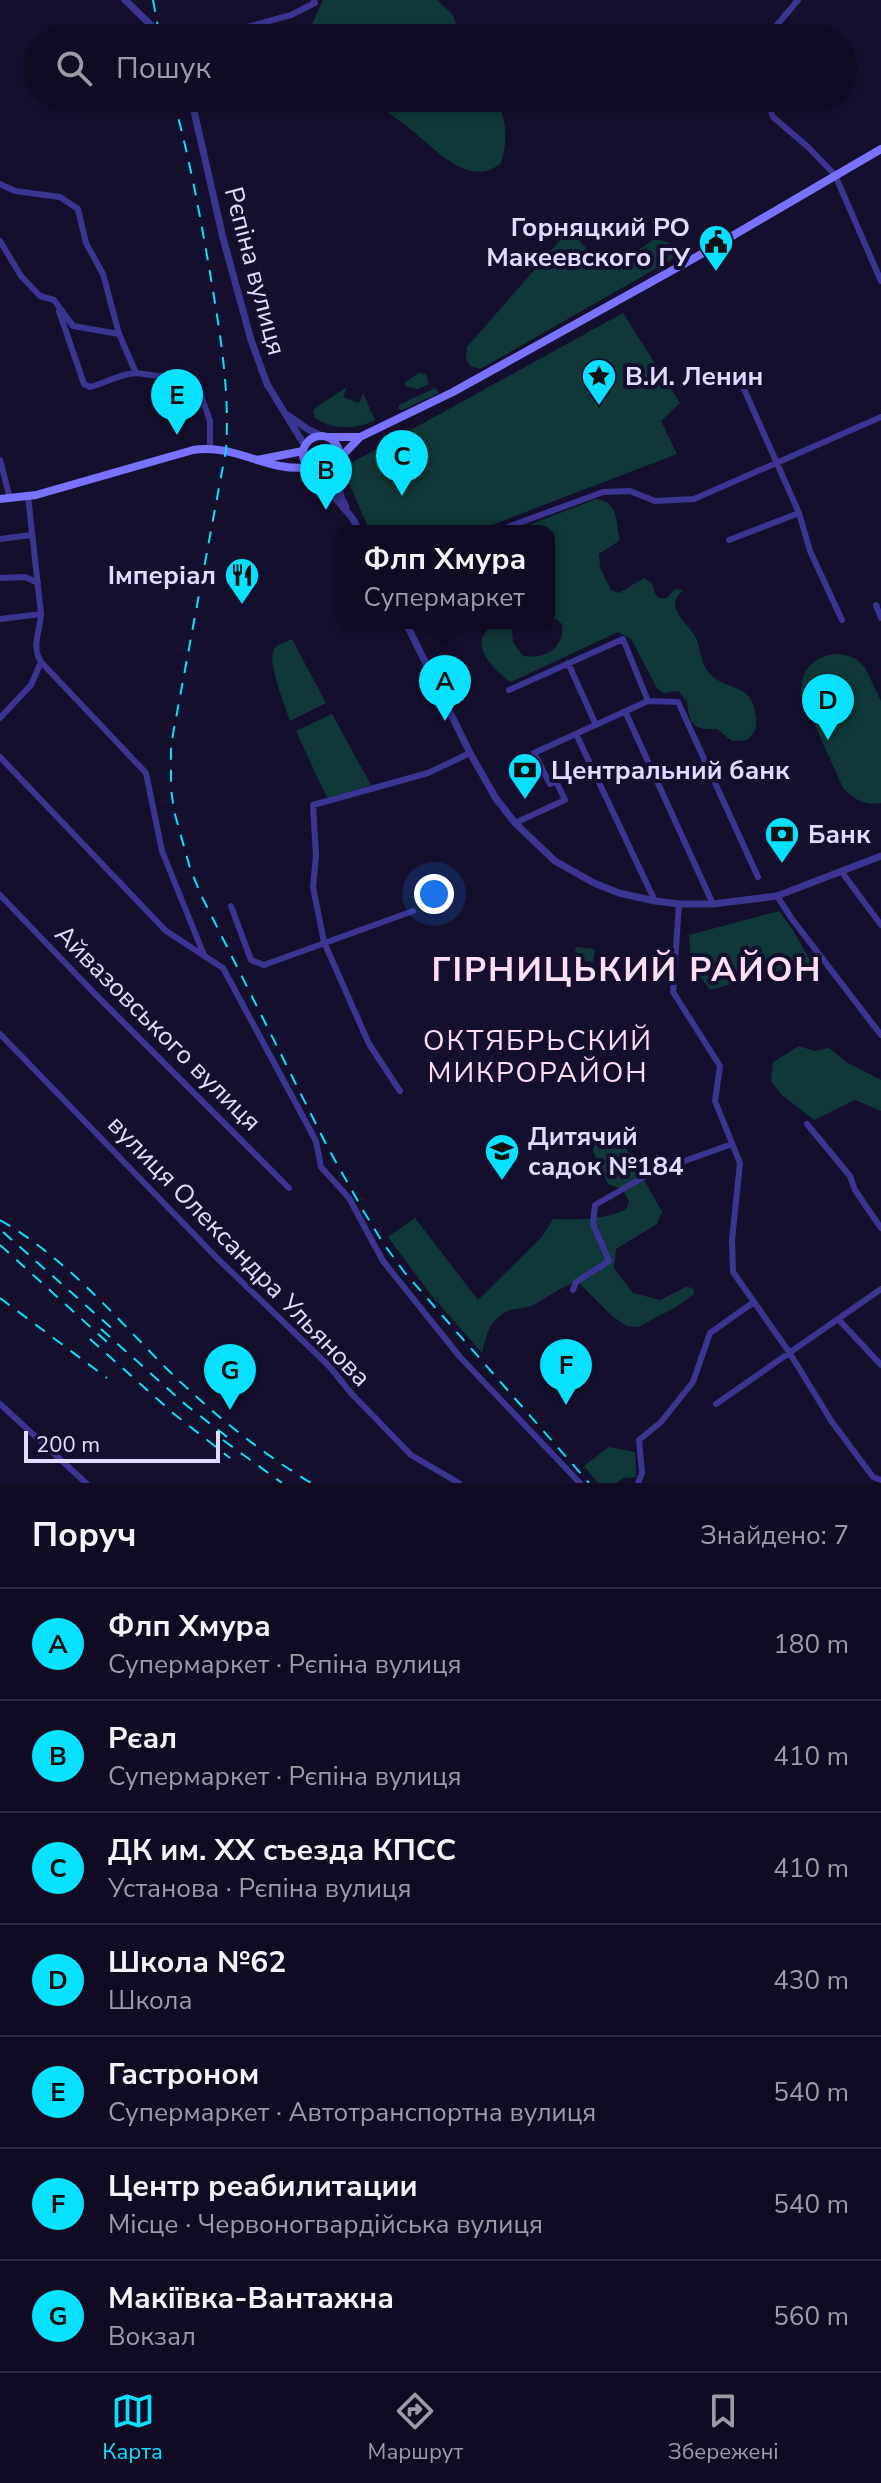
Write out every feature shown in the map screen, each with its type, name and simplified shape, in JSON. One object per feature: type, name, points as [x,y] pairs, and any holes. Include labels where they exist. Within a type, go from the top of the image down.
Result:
[{"type":"main road","points":[[5,499],[28,496],[210,447],[284,468],[329,471],[360,437],[465,385],[698,256],[881,149]]},
{"type":"main road","points":[[325,437],[335,443],[339,451],[337,463]]},
{"type":"main road","points":[[310,468],[304,461],[304,448],[312,438],[360,437]]},
{"type":"main road","points":[[256,460],[304,448]]},
{"type":"street","points":[[125,0],[148,24]]},
{"type":"street","points":[[258,24],[291,15],[315,3],[314,0]]},
{"type":"street","points":[[778,24],[798,0]]},
{"type":"street","name":"Рєпіна вулиця","points":[[194,112],[223,238],[251,340],[267,384],[304,448]]},
{"type":"street","points":[[771,112],[835,175],[881,281]]},
{"type":"street","points":[[0,184],[15,191],[60,197],[78,209],[86,243],[103,274],[119,334],[136,373]]},
{"type":"street","points":[[0,241],[21,276],[40,296],[54,300],[73,326],[119,334]]},
{"type":"street","points":[[54,300],[84,384],[90,387],[122,374],[136,373],[196,381],[210,421],[210,447]]},
{"type":"street","points":[[744,389],[799,513],[810,551],[842,620]]},
{"type":"street","points":[[282,410],[309,430],[325,437]]},
{"type":"street","points":[[513,525],[603,492],[630,491],[655,501],[694,499],[881,417]]},
{"type":"street","points":[[0,460],[5,499]]},
{"type":"street","points":[[337,463],[341,497],[356,525]]},
{"type":"street","points":[[310,468],[353,519]]},
{"type":"street","points":[[28,496],[41,614],[40,630],[35,641],[36,654],[146,773],[162,851],[204,955]]},
{"type":"street","points":[[729,540],[799,513]]},
{"type":"street","points":[[0,539],[31,535]]},
{"type":"street","points":[[0,578],[25,577],[38,583]]},
{"type":"street","points":[[876,605],[881,618]]},
{"type":"street","points":[[0,619],[41,614]]},
{"type":"street","points":[[409,629],[491,791],[515,823],[555,861],[594,883],[619,893],[655,901],[713,904],[777,896],[881,856]]},
{"type":"street","points":[[509,690],[623,639],[648,701]]},
{"type":"street","points":[[0,718],[31,685],[41,662]]},
{"type":"street","points":[[568,663],[596,725]]},
{"type":"street","points":[[515,823],[565,800],[556,781],[550,784],[534,753],[648,701],[678,702],[758,877]]},
{"type":"street","points":[[625,711],[713,904]]},
{"type":"street","points":[[576,734],[655,901]]},
{"type":"street","points":[[400,1091],[369,1044],[325,943],[313,887],[316,856],[313,805],[428,773],[470,753]]},
{"type":"street","points":[[0,757],[166,931],[223,968],[316,1141],[321,1167],[349,1198],[383,1261],[460,1357],[580,1483]]},
{"type":"street","points":[[841,871],[881,925]]},
{"type":"street","name":"Айвазовського вулиця","points":[[0,895],[289,1188]]},
{"type":"street","points":[[777,896],[881,1035]]},
{"type":"street","points":[[679,904],[673,992],[720,1066],[715,1101],[740,1163],[732,1240],[733,1272],[789,1352],[832,1422],[873,1477],[881,1480]]},
{"type":"street","points":[[231,906],[251,960],[264,965],[413,911]]},
{"type":"street","name":"вулиця Олександра Ульянова","points":[[0,1034],[217,1258],[329,1366],[411,1455],[459,1483]]},
{"type":"street","points":[[807,1124],[850,1176],[855,1190],[881,1228]]},
{"type":"street","points":[[573,1290],[576,1282],[609,1261],[593,1224],[595,1205],[651,1173],[732,1144]]},
{"type":"street","points":[[716,1404],[881,1289]]},
{"type":"street","points":[[638,1483],[642,1473],[639,1440],[661,1422],[693,1382],[710,1333],[754,1302]]},
{"type":"street","points":[[838,1319],[881,1365]]},
{"type":"street","points":[[0,1404],[86,1483]]},
{"type":"green space","points":[[323,0],[437,0],[453,15],[456,24],[312,24]]},
{"type":"green space","points":[[387,112],[502,112],[505,146],[501,163],[490,170],[466,170]]},
{"type":"green space","points":[[570,229],[592,254],[608,263],[617,262],[655,239],[670,243],[677,254],[480,369],[470,366],[466,359],[467,347]]},
{"type":"green space","points":[[623,313],[680,403],[661,421],[677,454],[492,525],[367,525],[342,468]]},
{"type":"green space","points":[[419,373],[426,374],[429,384],[417,389],[405,386],[405,382]]},
{"type":"green space","points":[[347,387],[343,397],[359,403],[363,393],[375,420],[360,426],[345,427],[329,425],[315,418],[315,408]]},
{"type":"green space","points":[[435,388],[439,393],[398,409],[399,405]]},
{"type":"green space","points":[[318,445],[326,445],[333,456],[326,467],[318,467],[311,460],[311,452]]},
{"type":"green space","points":[[596,499],[609,504],[617,520],[620,540],[599,554],[600,568],[611,590],[619,593],[644,578],[652,583],[659,598],[667,598],[675,589],[683,590],[676,599],[679,615],[696,638],[709,673],[745,692],[750,698],[756,718],[754,733],[747,740],[732,741],[717,729],[696,726],[690,718],[686,696],[686,701],[679,691],[663,693],[657,688],[631,639],[618,632],[511,682],[501,675],[486,657],[481,644],[489,629],[512,630],[513,642],[523,656],[531,657],[552,650],[562,633],[562,624],[555,619],[555,525],[529,525]]},
{"type":"green space","points":[[292,639],[326,703],[290,721],[274,672],[273,653],[276,647]]},
{"type":"green space","points":[[833,654],[856,659],[865,668],[881,701],[881,803],[860,801],[843,788],[802,697],[802,681],[807,669]]},
{"type":"green space","points":[[332,714],[371,785],[327,798],[296,731]]},
{"type":"green space","points":[[779,911],[811,962],[710,990],[691,964],[689,935]]},
{"type":"green space","points":[[576,947],[595,949],[593,962],[574,959]]},
{"type":"green space","points":[[799,1046],[814,1051],[829,1048],[848,1063],[881,1080],[881,1111],[855,1100],[814,1120],[782,1095],[771,1082],[773,1062]]},
{"type":"green space","points":[[617,1132],[662,1212],[657,1224],[616,1249],[614,1268],[633,1293],[660,1300],[686,1287],[693,1288],[694,1294],[638,1327],[627,1326],[612,1316],[578,1282],[533,1305],[502,1314],[490,1328],[482,1353],[431,1295],[388,1237],[415,1218],[478,1300],[542,1237],[553,1219],[600,1217],[626,1209],[629,1201],[622,1189],[608,1184],[593,1151],[594,1146]]},
{"type":"green space","points":[[609,1447],[635,1452],[636,1477],[623,1478],[617,1483],[598,1483],[584,1466]]},
{"type":"railway","points":[[153,0],[157,24]]},
{"type":"railway","points":[[176,112],[206,251],[221,339],[227,405],[226,450],[171,745],[174,811],[190,868],[327,1146],[383,1243],[405,1273],[589,1483]]},
{"type":"railway","points":[[0,1220],[66,1268],[215,1413],[271,1457],[311,1483]]},
{"type":"railway","points":[[3,1232],[117,1333]]},
{"type":"railway","points":[[0,1245],[107,1342]]},
{"type":"railway","points":[[0,1298],[107,1378]]},
{"type":"railway","points":[[101,1329],[186,1405],[235,1443]]},
{"type":"railway","points":[[90,1339],[174,1414],[230,1458]]},
{"type":"railway","points":[[223,1440],[282,1483]]},
{"type":"place","name":"Горняцкий РО Макеевского ГУ","points":[[716,273]]},
{"type":"place","name":"В.И. Ленин","points":[[599,407]]},
{"type":"place","name":"Гастроном","points":[[177,435]]},
{"type":"place","name":"ДК им. XX съезда КПСС","points":[[402,496]]},
{"type":"place","name":"Рєал","points":[[326,510]]},
{"type":"place","name":"Імперіал","points":[[242,606]]},
{"type":"place","name":"Флп Хмура","points":[[445,721]]},
{"type":"place","name":"Школа №62","points":[[828,740]]},
{"type":"place","name":"Центральний банк","points":[[525,801]]},
{"type":"place","name":"Банк","points":[[782,865]]},
{"type":"place","name":"Дитячий садок №184","points":[[502,1182]]},
{"type":"place","name":"Центр реабилитации","points":[[566,1405]]},
{"type":"place","name":"Макіївка-Вантажна","points":[[230,1410]]},
{"type":"district","name":"ГІРНИЦЬКИЙ РАЙОН","points":[[627,970]]},
{"type":"district","name":"ОКТЯБРЬСКИЙ МИКРОРАЙОН","points":[[538,1057]]}]
